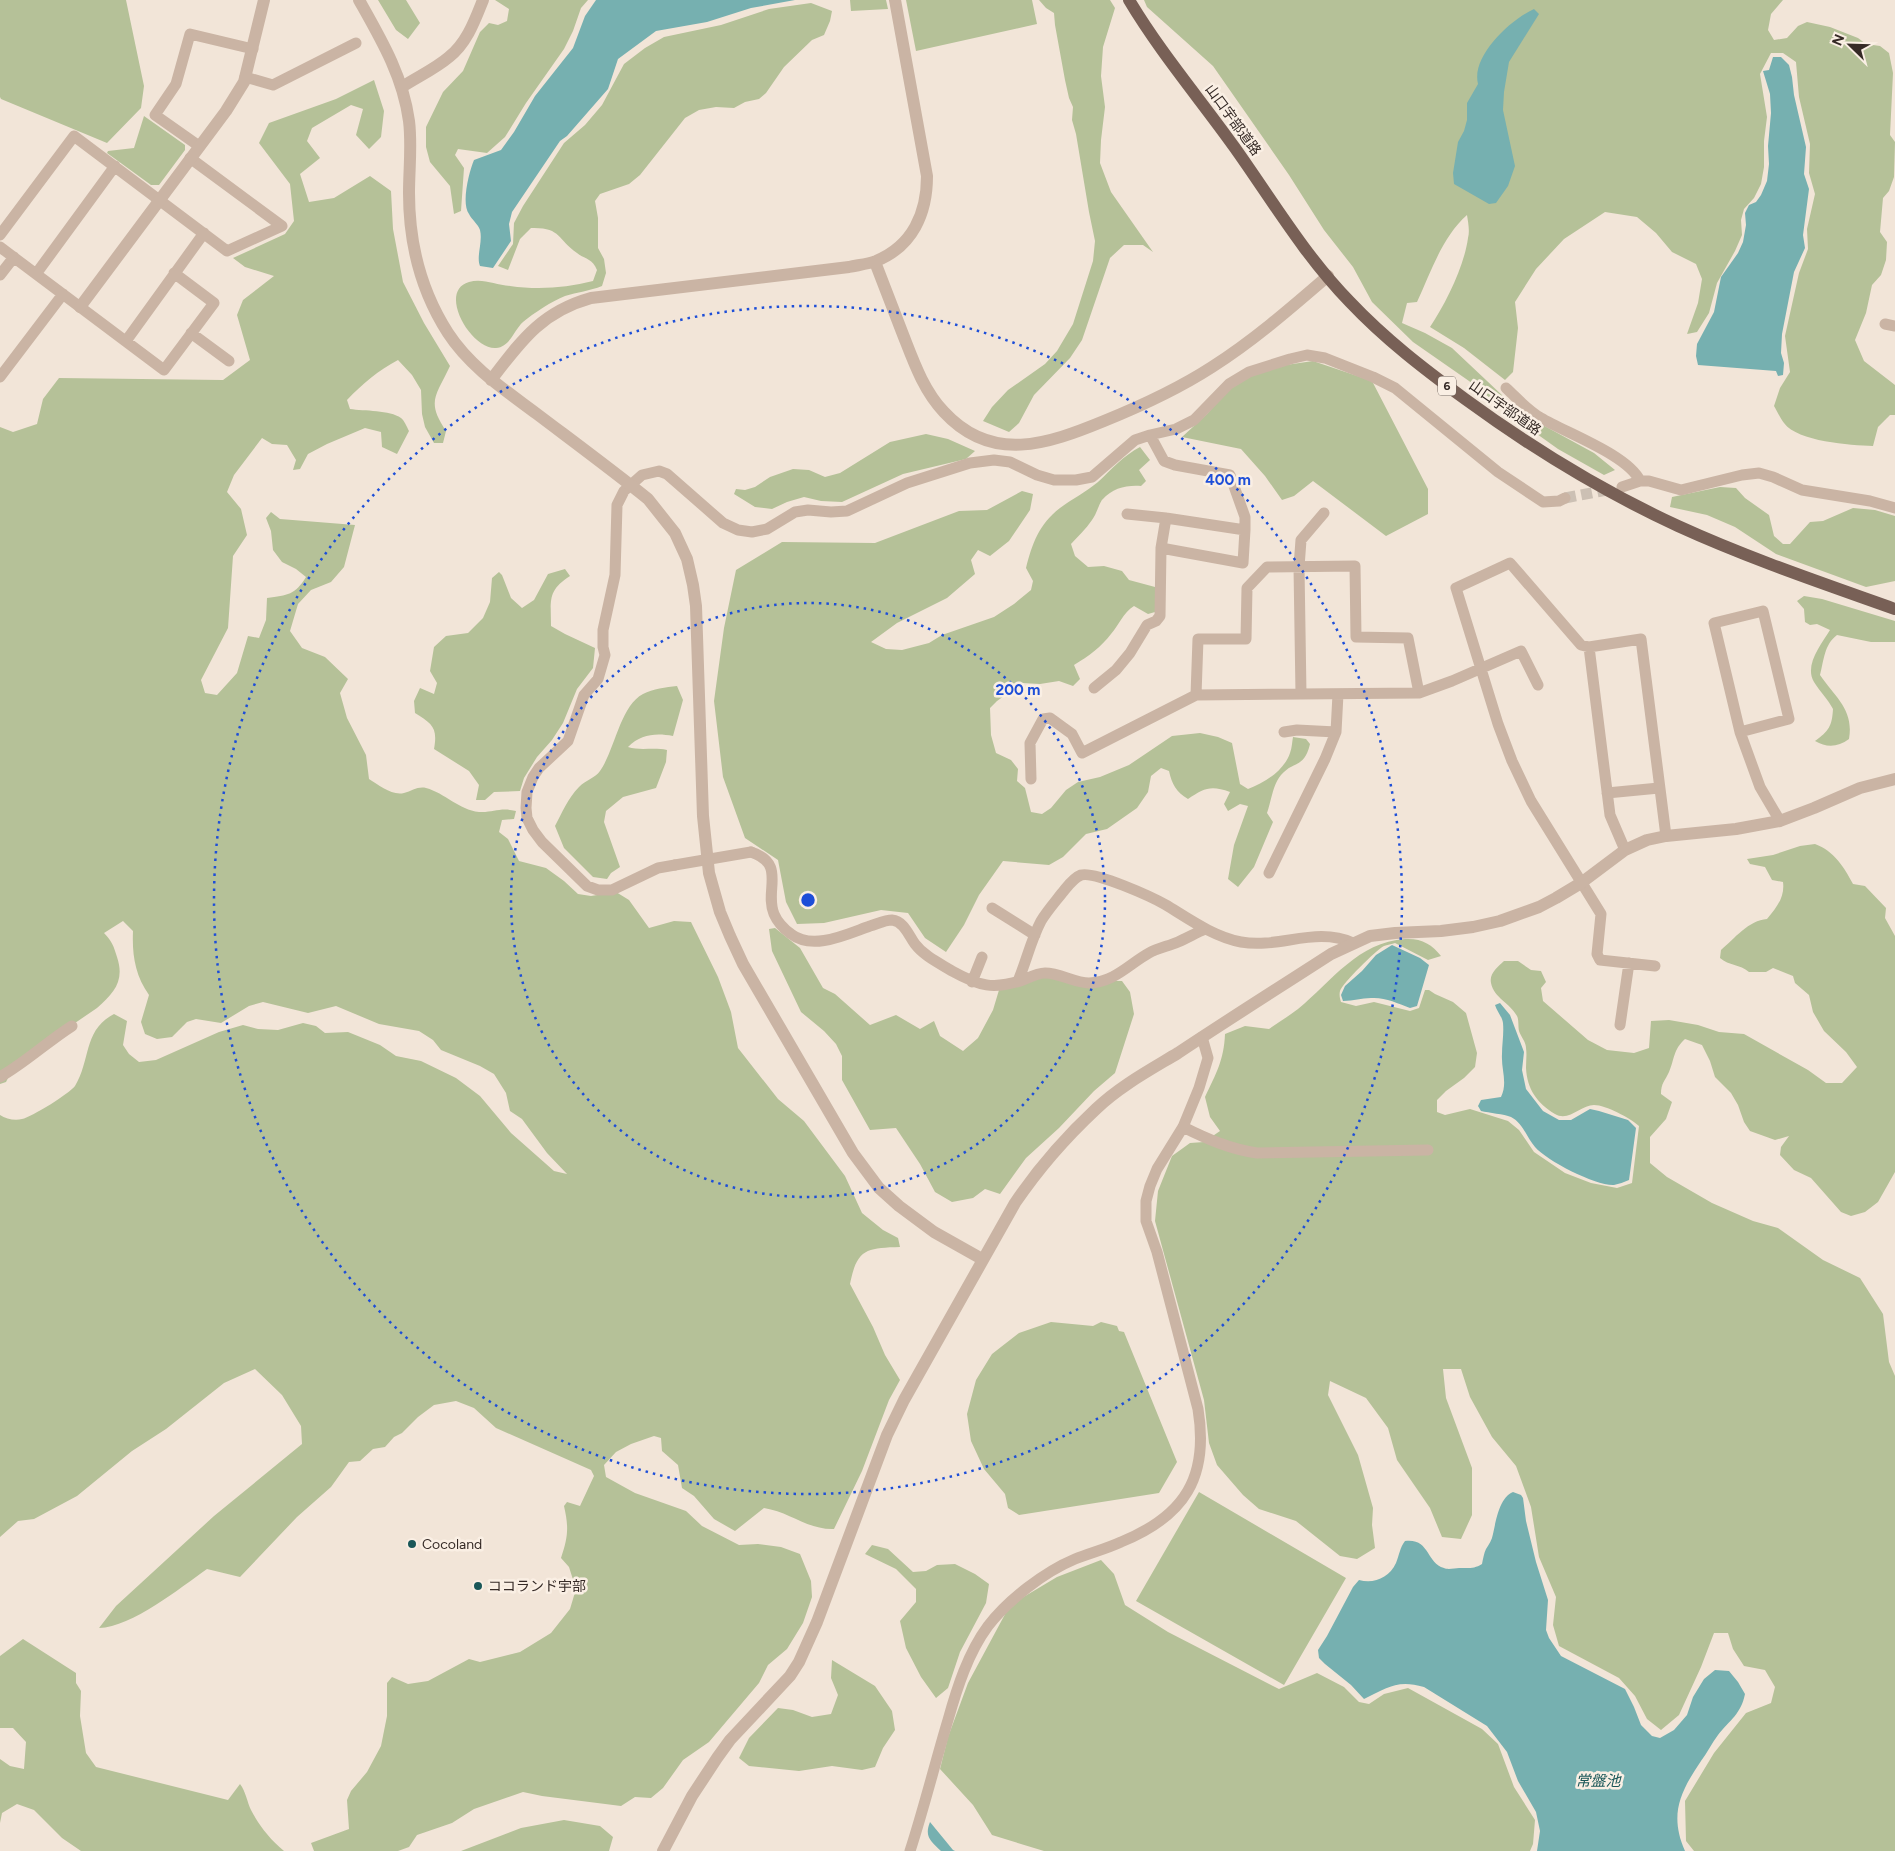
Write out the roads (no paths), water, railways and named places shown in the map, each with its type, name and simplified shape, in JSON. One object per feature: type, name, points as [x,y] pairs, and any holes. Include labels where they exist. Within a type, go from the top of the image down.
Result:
[{"type":"main road","name":"山口宇部道路","points":[[1129,0],[1154,39],[1299,240],[1348,300],[1407,356],[1513,434],[1575,472],[1637,506],[1716,542],[1895,608]]},
{"type":"street","points":[[80,307],[226,111],[245,77],[264,0]]},
{"type":"street","points":[[359,0],[382,40],[402,87],[411,148],[409,192],[411,230],[420,271],[434,308],[445,328],[460,349],[491,380],[648,499],[668,522],[682,547],[690,571],[696,606],[703,816],[706,848],[714,891],[730,936],[743,964],[853,1153],[879,1188],[904,1210],[934,1232],[982,1259]]},
{"type":"street","points":[[402,87],[450,57],[470,29],[483,0]]},
{"type":"street","points":[[491,380],[516,348],[538,325],[562,308],[577,302],[600,297],[850,267],[875,262],[889,254],[911,234],[924,209],[927,194],[927,176],[895,0]]},
{"type":"street","points":[[199,146],[155,115],[176,84],[190,34],[253,49]]},
{"type":"street","points":[[245,77],[273,85],[356,44]]},
{"type":"street","points":[[0,234],[74,136],[227,251],[282,226],[190,158]]},
{"type":"street","points":[[36,274],[116,166]]},
{"type":"street","points":[[126,341],[204,233]]},
{"type":"street","points":[[0,246],[164,370],[214,303],[174,273]]},
{"type":"street","points":[[0,275],[14,257]]},
{"type":"street","points":[[875,262],[916,367],[938,405],[959,426],[971,433],[999,444],[1018,445],[1053,441],[1136,408],[1177,388],[1244,344],[1328,276]]},
{"type":"street","points":[[0,377],[62,294]]},
{"type":"street","points":[[191,334],[229,361]]},
{"type":"street","points":[[1205,929],[1178,942],[1150,952],[1115,977],[1089,983],[1044,972],[1018,981],[991,987],[972,982],[926,956],[903,927],[894,920],[884,921],[818,942],[803,940],[791,935],[780,924],[773,913],[774,882],[769,864],[760,855],[751,852],[658,868],[612,890],[598,890],[587,886],[532,830],[527,818],[527,792],[539,768],[568,741],[584,695],[598,679],[605,655],[603,630],[615,575],[617,505],[624,491],[642,475],[659,471],[667,474],[724,523],[738,530],[752,532],[767,529],[795,512],[808,510],[847,511],[907,483],[970,463],[994,460],[1010,462],[1037,475],[1054,480],[1092,478],[1135,440],[1176,429],[1194,420],[1229,384],[1249,372],[1307,355],[1325,358],[1395,388],[1498,472],[1543,502],[1559,501],[1564,498]]},
{"type":"street","points":[[1506,388],[1531,412],[1590,442],[1630,467],[1640,481]]},
{"type":"street","points":[[1150,435],[1164,461],[1175,465],[1230,474],[1245,517],[1243,563],[1161,548]]},
{"type":"street","points":[[1622,487],[1640,481],[1649,481],[1681,490],[1742,475],[1759,473],[1773,476],[1802,490],[1870,501],[1895,508]]},
{"type":"street","points":[[1127,514],[1245,530]]},
{"type":"street","points":[[1301,694],[1299,567],[1301,540],[1324,514]]},
{"type":"street","points":[[1094,688],[1116,670],[1130,653],[1147,625],[1156,621],[1160,616],[1161,548],[1166,518]]},
{"type":"street","points":[[1655,966],[1600,960],[1597,954],[1601,914],[1531,801],[1512,762],[1456,588],[1510,563],[1581,645],[1589,647],[1641,639],[1666,836]]},
{"type":"street","points":[[1196,695],[1198,639],[1246,639],[1247,588],[1266,566],[1355,566],[1356,637],[1408,638],[1419,693]]},
{"type":"street","points":[[1740,732],[1789,720],[1763,611],[1714,624],[1740,732],[1760,786],[1780,821]]},
{"type":"street","points":[[1589,647],[1610,815],[1625,850]]},
{"type":"street","points":[[1031,779],[1030,743],[1043,719],[1050,718],[1072,734],[1082,753],[1196,695],[1419,693],[1522,650],[1538,685]]},
{"type":"street","points":[[1269,873],[1325,759],[1336,732],[1338,694]]},
{"type":"street","points":[[1284,732],[1297,730],[1336,732]]},
{"type":"street","points":[[663,1851],[692,1796],[717,1758],[730,1740],[790,1676],[799,1662],[817,1622],[887,1435],[904,1400],[982,1259],[1015,1204],[1033,1177],[1090,1115],[1120,1090],[1332,954],[1353,943],[1370,936],[1395,932],[1441,931],[1500,921],[1539,907],[1581,883],[1625,850],[1647,840],[1666,836],[1736,829],[1780,821],[1860,788],[1895,779]]},
{"type":"street","points":[[1607,793],[1659,788]]},
{"type":"street","points":[[1018,981],[1042,920],[1069,884],[1079,876],[1088,874],[1100,876],[1164,904],[1205,929],[1239,942],[1260,945],[1323,936],[1344,939],[1353,943]]},
{"type":"street","points":[[992,908],[1035,935]]},
{"type":"street","points":[[972,982],[982,957]]},
{"type":"street","points":[[1620,1025],[1630,963]]},
{"type":"street","points":[[0,1078],[21,1065],[59,1034],[72,1026]]},
{"type":"street","points":[[910,1851],[958,1686],[988,1626],[1014,1597],[1048,1574],[1073,1560],[1141,1533],[1162,1520],[1181,1503],[1194,1479],[1201,1444],[1198,1408],[1157,1252],[1146,1221],[1146,1201],[1157,1169],[1182,1127],[1200,1088],[1208,1058],[1202,1037]]},
{"type":"street","points":[[1182,1127],[1218,1144],[1257,1154],[1428,1150]]},
{"type":"water","points":[[596,0],[795,0],[751,8],[707,22],[656,31],[618,59],[608,89],[567,136],[560,141],[512,212],[509,224],[511,241],[493,268],[480,266],[480,230],[469,214],[466,203],[468,179],[474,160],[501,150],[535,96],[573,48],[585,16]]},
{"type":"water","points":[[1534,9],[1539,14],[1509,62],[1504,92],[1503,110],[1515,166],[1508,186],[1496,203],[1489,204],[1454,184],[1453,173],[1458,142],[1467,120],[1467,103],[1478,84],[1477,73],[1486,51],[1494,40],[1514,21]]},
{"type":"water","points":[[1773,57],[1781,57],[1789,65],[1806,147],[1804,174],[1809,189],[1803,235],[1805,248],[1794,272],[1782,334],[1783,375],[1778,376],[1776,371],[1698,365],[1696,356],[1697,344],[1714,312],[1721,277],[1738,253],[1743,242],[1746,225],[1745,213],[1749,205],[1756,202],[1761,195],[1767,181],[1771,113],[1770,94],[1763,71],[1769,70]]},
{"type":"water","points":[[1392,945],[1420,958],[1429,965],[1417,1006],[1410,1008],[1381,998],[1343,1001],[1341,995],[1345,986],[1376,955]]},
{"type":"water","points":[[1500,1003],[1510,1015],[1524,1052],[1522,1070],[1526,1089],[1543,1111],[1559,1120],[1571,1120],[1590,1109],[1628,1120],[1636,1128],[1629,1180],[1614,1185],[1606,1184],[1572,1172],[1541,1153],[1522,1127],[1511,1117],[1481,1111],[1478,1106],[1481,1100],[1501,1097],[1503,1092],[1503,1023],[1495,1005]]},
{"type":"water","name":"常盤池","points":[[1513,1492],[1521,1495],[1523,1498],[1526,1521],[1536,1562],[1548,1600],[1546,1630],[1549,1638],[1561,1656],[1625,1689],[1641,1725],[1652,1736],[1660,1738],[1674,1730],[1687,1715],[1693,1697],[1704,1679],[1715,1670],[1729,1671],[1745,1694],[1738,1712],[1716,1738],[1682,1794],[1677,1815],[1680,1838],[1685,1851],[1537,1851],[1540,1831],[1536,1812],[1518,1781],[1507,1752],[1487,1726],[1424,1687],[1415,1685],[1399,1684],[1364,1699],[1351,1685],[1319,1658],[1318,1650],[1353,1587],[1359,1580],[1370,1581],[1380,1579],[1389,1573],[1396,1563],[1405,1541],[1419,1543],[1438,1565],[1446,1569],[1471,1568],[1482,1564],[1485,1551],[1492,1538],[1501,1504]]},
{"type":"water","points":[[930,1822],[955,1851],[941,1851],[932,1841],[928,1835]]},
{"type":"tunnel","points":[[1565,498],[1612,489]]},
{"type":"place","name":"Cocoland","points":[[412,1544]]},
{"type":"place","name":"ココランド宇部","points":[[478,1586]]}]
